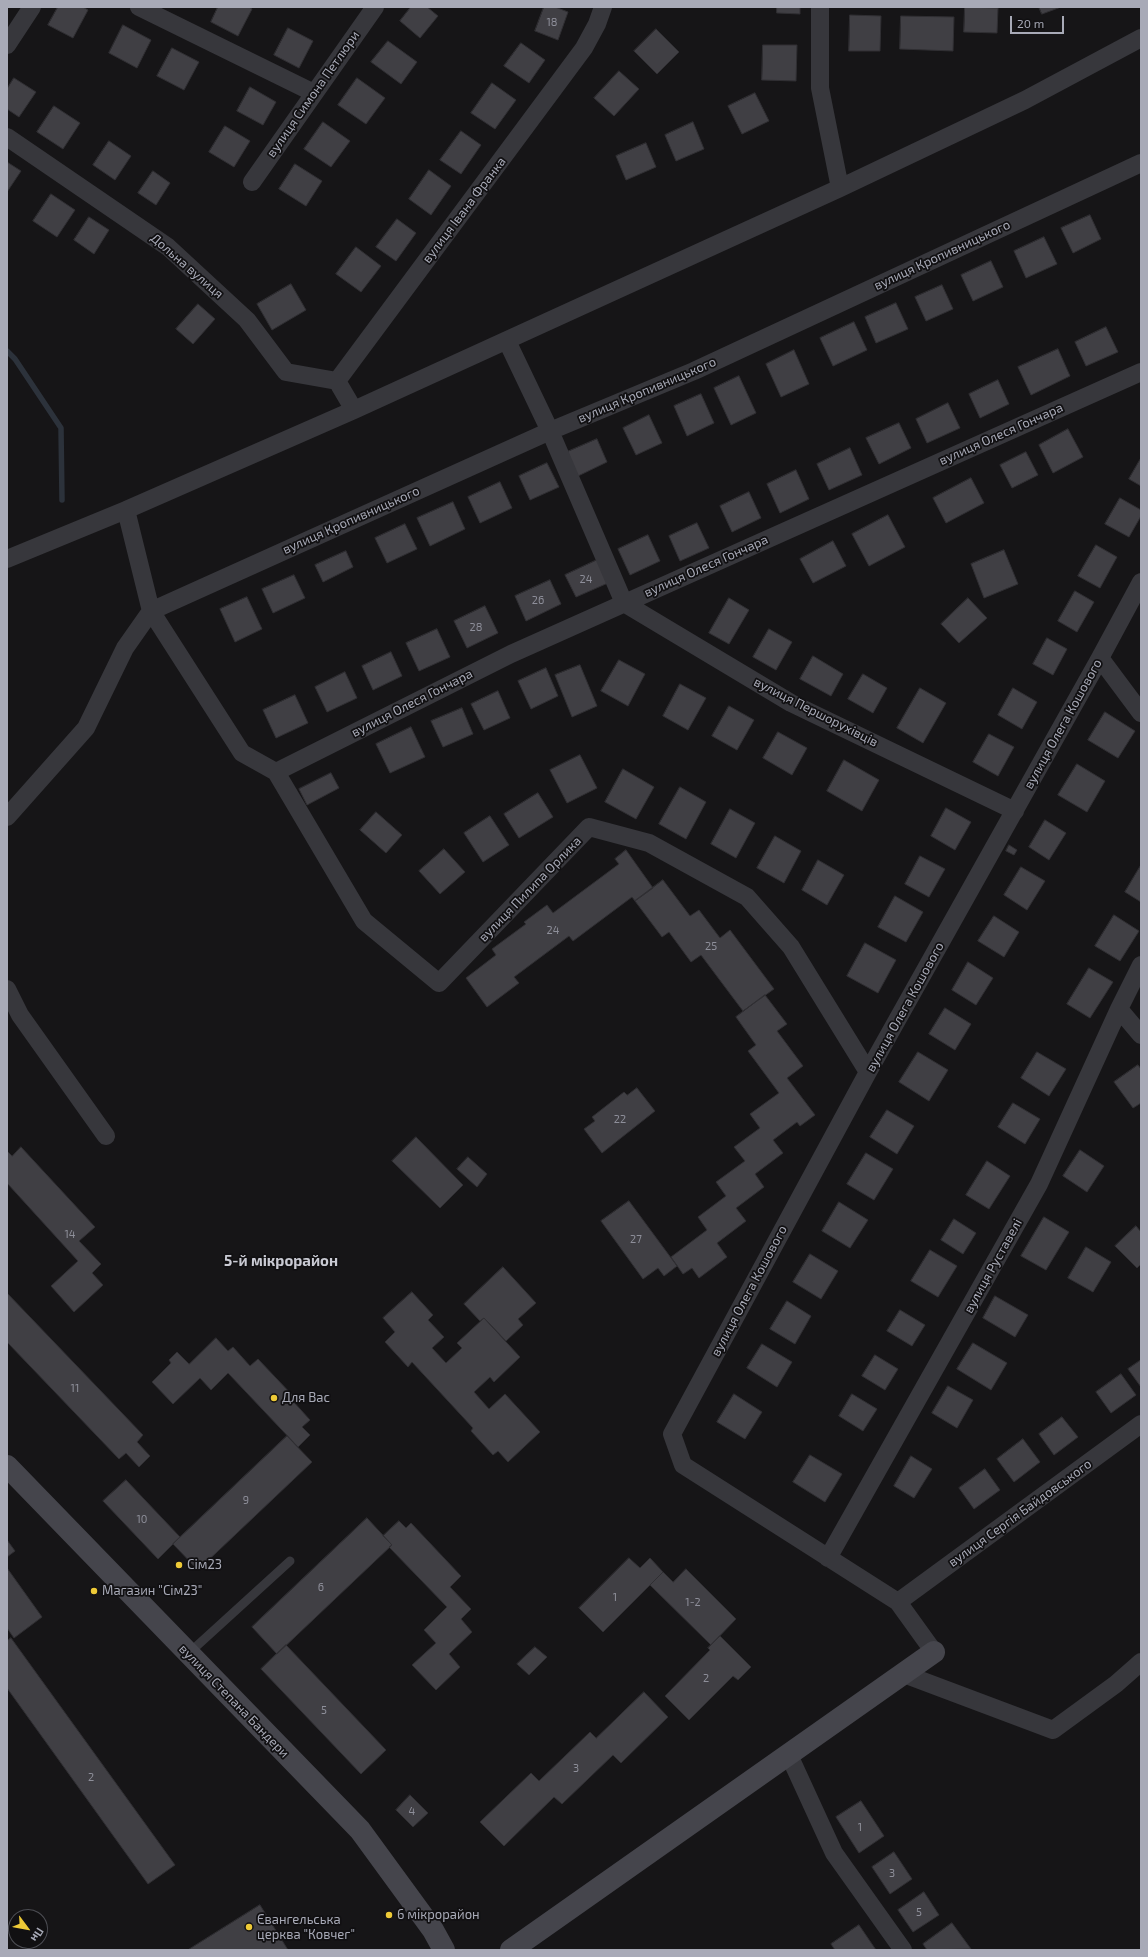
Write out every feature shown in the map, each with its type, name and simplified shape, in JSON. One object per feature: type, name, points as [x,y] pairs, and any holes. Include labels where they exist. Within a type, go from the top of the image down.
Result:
[{"type":"street","points":[[7,45],[32,7]]},
{"type":"street","points":[[139,7],[314,93]]},
{"type":"street","name":"вулиця Симона Петлюри","points":[[252,182],[375,7]]},
{"type":"street","name":"вулиця Івана Франка","points":[[337,381],[584,48],[597,24],[603,7]]},
{"type":"street","points":[[820,7],[820,88],[840,188]]},
{"type":"street","points":[[7,559],[126,510],[507,341],[840,188],[1026,100],[1141,38]]},
{"type":"street","name":"Дольна вулиця","points":[[7,137],[168,247],[247,320],[286,372],[337,381]]},
{"type":"street","name":"вулиця Кропивницького","points":[[151,610],[550,431],[694,371],[1141,163]]},
{"type":"street","points":[[507,341],[550,431],[624,603]]},
{"type":"street","name":"вулиця Олеся Гончара","points":[[276,772],[511,654],[1141,372]]},
{"type":"street","points":[[337,381],[354,410]]},
{"type":"street","points":[[126,510],[151,610],[242,753],[276,772]]},
{"type":"street","name":"вулиця Олега Кошового","points":[[828,1558],[683,1466],[672,1434],[868,1072],[1015,811],[1141,582]]},
{"type":"street","name":"вулиця Першорухівців","points":[[624,603],[791,703],[1015,811]]},
{"type":"street","points":[[7,817],[86,728],[125,648],[151,610]]},
{"type":"street","points":[[1100,658],[1141,713]]},
{"type":"street","name":"вулиця Пилипа Орлика","points":[[276,772],[364,921],[439,983],[589,827],[649,843],[747,897],[791,947],[868,1072]]},
{"type":"street","name":"вулиця Руставелі","points":[[828,1558],[1039,1184],[1119,1009],[1141,965]]},
{"type":"street","points":[[7,989],[20,1015],[106,1136]]},
{"type":"street","points":[[1119,1009],[1141,1035]]},
{"type":"street","name":"вулиця Сергія Байдовського","points":[[898,1602],[1141,1424]]},
{"type":"street","name":"вулиця Степана Бандери","points":[[7,1466],[360,1830],[434,1930],[444,1950]]},
{"type":"street","points":[[511,1950],[934,1652],[898,1602],[828,1558]]},
{"type":"street","points":[[904,1674],[1053,1730],[1116,1684],[1141,1662]]},
{"type":"street","points":[[788,1755],[834,1852],[903,1950]]},
{"type":"lane","points":[[188,1654],[290,1561]]},
{"type":"building","points":[[58,7],[83,7],[88,10],[73,38],[48,25]]},
{"type":"building","points":[[218,7],[249,7],[252,9],[238,36],[211,22]]},
{"type":"building","points":[[411,7],[427,7],[438,16],[420,38],[400,21]]},
{"type":"building","points":[[544,7],[555,7],[568,12],[558,40],[535,31]]},
{"type":"building","points":[[777,7],[800,7],[800,14],[777,13]]},
{"type":"building","points":[[965,7],[998,8],[997,33],[964,32]]},
{"type":"building","points":[[1039,7],[1061,7],[1042,14]]},
{"type":"building","points":[[850,15],[881,16],[880,51],[849,51]]},
{"type":"building","points":[[901,16],[954,17],[953,51],[900,49]]},
{"type":"building","points":[[123,25],[151,40],[137,68],[109,53]]},
{"type":"building","points":[[288,28],[313,41],[299,68],[274,55]]},
{"type":"building","points":[[656,29],[679,52],[657,74],[634,51]]},
{"type":"building","points":[[388,41],[417,62],[401,84],[371,62]]},
{"type":"building","points":[[521,43],[545,60],[529,83],[504,66]]},
{"type":"building","points":[[763,45],[797,45],[796,81],[762,80]]},
{"type":"building","points":[[172,48],[199,62],[184,90],[157,76]]},
{"type":"building","points":[[619,71],[639,89],[614,116],[594,98]]},
{"type":"building","points":[[14,78],[36,92],[19,117],[7,109],[7,89]]},
{"type":"building","points":[[357,78],[385,98],[366,124],[338,105]]},
{"type":"building","points":[[492,83],[516,100],[495,129],[471,113]]},
{"type":"building","points":[[250,87],[276,102],[263,125],[237,111]]},
{"type":"building","points":[[755,93],[769,121],[742,134],[728,106]]},
{"type":"building","points":[[54,106],[80,123],[63,149],[37,132]]},
{"type":"building","points":[[323,122],[350,141],[331,167],[304,149]]},
{"type":"building","points":[[693,122],[704,149],[676,161],[665,135]]},
{"type":"building","points":[[225,126],[250,141],[234,167],[209,152]]},
{"type":"building","points":[[461,131],[481,145],[461,174],[440,160]]},
{"type":"building","points":[[109,141],[131,156],[115,180],[93,165]]},
{"type":"building","points":[[646,143],[656,167],[626,180],[616,156]]},
{"type":"building","points":[[7,162],[21,171],[7,192]]},
{"type":"building","points":[[295,164],[322,181],[306,206],[279,189]]},
{"type":"building","points":[[429,170],[451,186],[431,215],[409,199]]},
{"type":"building","points":[[153,171],[170,183],[156,205],[138,193]]},
{"type":"building","points":[[51,194],[75,210],[57,237],[33,221]]},
{"type":"building","points":[[1090,215],[1101,239],[1073,253],[1061,228]]},
{"type":"building","points":[[89,217],[109,230],[94,254],[74,240]]},
{"type":"building","points":[[397,219],[416,233],[396,261],[376,247]]},
{"type":"building","points":[[1044,237],[1057,264],[1026,278],[1014,251]]},
{"type":"building","points":[[356,247],[381,266],[361,292],[336,274]]},
{"type":"building","points":[[991,261],[1003,287],[973,301],[961,275]]},
{"type":"building","points":[[291,284],[306,310],[272,330],[257,304]]},
{"type":"building","points":[[942,285],[953,309],[926,321],[915,297]]},
{"type":"building","points":[[896,303],[908,329],[876,343],[865,317]]},
{"type":"building","points":[[198,304],[215,319],[193,344],[176,329]]},
{"type":"building","points":[[854,322],[867,350],[833,366],[820,338]]},
{"type":"building","points":[[1106,327],[1118,352],[1086,366],[1075,342]]},
{"type":"building","points":[[1058,349],[1070,376],[1031,395],[1018,367]]},
{"type":"building","points":[[794,350],[809,384],[781,397],[766,364]]},
{"type":"building","points":[[739,376],[756,413],[731,425],[714,388]]},
{"type":"building","points":[[998,380],[1009,404],[980,418],[969,394]]},
{"type":"building","points":[[701,394],[714,423],[687,436],[674,406]]},
{"type":"building","points":[[948,403],[960,428],[927,443],[916,419]]},
{"type":"building","points":[[649,415],[662,443],[636,455],[623,428]]},
{"type":"building","points":[[899,423],[911,448],[879,464],[866,438]]},
{"type":"building","points":[[1068,429],[1083,457],[1053,473],[1039,445]]},
{"type":"building","points":[[597,439],[607,462],[578,476],[567,452]]},
{"type":"building","points":[[850,448],[862,475],[829,490],[817,464]]},
{"type":"building","points":[[1026,452],[1038,475],[1012,488],[1000,465]]},
{"type":"building","points":[[1141,458],[1141,486],[1129,479]]},
{"type":"building","points":[[547,463],[559,487],[530,500],[519,476]]},
{"type":"building","points":[[796,470],[809,499],[780,513],[767,484]]},
{"type":"building","points":[[971,478],[984,503],[946,523],[933,498]]},
{"type":"building","points":[[500,482],[512,508],[480,523],[468,497]]},
{"type":"building","points":[[749,492],[761,518],[732,532],[720,506]]},
{"type":"building","points":[[1120,498],[1141,510],[1141,516],[1129,537],[1105,524]]},
{"type":"building","points":[[453,502],[465,529],[430,546],[417,518]]},
{"type":"building","points":[[888,515],[905,547],[869,566],[852,534]]},
{"type":"building","points":[[697,523],[709,548],[680,561],[669,536]]},
{"type":"building","points":[[405,524],[417,549],[387,563],[375,538]]},
{"type":"building","points":[[648,535],[660,561],[630,575],[618,549]]},
{"type":"building","points":[[833,541],[846,566],[813,583],[800,559]]},
{"type":"building","points":[[1096,545],[1117,557],[1100,588],[1078,576]]},
{"type":"building","points":[[1004,550],[1018,584],[984,598],[971,564]]},
{"type":"building","points":[[346,551],[353,567],[323,582],[315,565]]},
{"type":"building","points":[[597,560],[608,583],[576,597],[565,575]]},
{"type":"building","points":[[294,575],[305,598],[273,613],[262,589]]},
{"type":"building","points":[[550,580],[561,604],[526,621],[515,596]]},
{"type":"building","points":[[1075,591],[1094,602],[1077,632],[1058,621]]},
{"type":"building","points":[[247,597],[262,629],[235,642],[220,609]]},
{"type":"building","points":[[729,598],[749,610],[729,644],[709,633]]},
{"type":"building","points":[[968,598],[987,618],[959,643],[941,624]]},
{"type":"building","points":[[485,606],[498,633],[467,648],[454,621]]},
{"type":"building","points":[[437,629],[450,657],[419,671],[406,643]]},
{"type":"building","points":[[769,629],[792,642],[776,670],[753,657]]},
{"type":"building","points":[[1047,638],[1067,649],[1053,675],[1033,664]]},
{"type":"building","points":[[391,652],[402,676],[373,690],[362,666]]},
{"type":"building","points":[[813,656],[843,674],[831,696],[800,679]]},
{"type":"building","points":[[619,660],[645,674],[628,706],[601,691]]},
{"type":"building","points":[[580,665],[597,706],[572,717],[555,675]]},
{"type":"building","points":[[546,668],[558,696],[531,709],[518,681]]},
{"type":"building","points":[[345,672],[357,698],[327,712],[315,687]]},
{"type":"building","points":[[863,674],[887,688],[873,713],[848,699]]},
{"type":"building","points":[[680,684],[706,698],[688,730],[663,716]]},
{"type":"building","points":[[920,688],[946,703],[923,743],[897,728]]},
{"type":"building","points":[[1013,688],[1037,702],[1022,729],[998,715]]},
{"type":"building","points":[[498,691],[510,718],[484,730],[471,704]]},
{"type":"building","points":[[295,695],[308,723],[276,738],[263,710]]},
{"type":"building","points":[[729,706],[754,720],[737,750],[712,736]]},
{"type":"building","points":[[462,708],[473,734],[443,747],[431,721]]},
{"type":"building","points":[[1105,712],[1135,731],[1118,758],[1088,740]]},
{"type":"building","points":[[411,727],[425,757],[390,773],[376,744]]},
{"type":"building","points":[[778,732],[807,748],[792,775],[763,758]]},
{"type":"building","points":[[989,734],[1014,747],[998,776],[973,762]]},
{"type":"building","points":[[580,755],[597,788],[567,803],[550,770]]},
{"type":"building","points":[[844,760],[879,780],[862,811],[827,791]]},
{"type":"building","points":[[1077,764],[1105,781],[1087,812],[1058,795]]},
{"type":"building","points":[[623,769],[654,787],[636,819],[605,802]]},
{"type":"building","points":[[331,773],[339,788],[307,805],[299,789]]},
{"type":"building","points":[[680,787],[706,802],[686,839],[659,824]]},
{"type":"building","points":[[538,793],[553,817],[519,838],[504,814]]},
{"type":"building","points":[[946,808],[971,822],[955,850],[931,836]]},
{"type":"building","points":[[730,809],[755,823],[736,858],[711,844]]},
{"type":"building","points":[[376,812],[402,835],[386,853],[360,830]]},
{"type":"building","points":[[490,816],[509,845],[483,862],[464,833]]},
{"type":"building","points":[[1045,820],[1066,833],[1049,860],[1029,847]]},
{"type":"building","points":[[775,836],[801,851],[784,883],[757,868]]},
{"type":"building","points":[[1009,845],[1017,850],[1014,855],[1006,851]]},
{"type":"building","points":[[444,849],[465,872],[440,894],[419,871]]},
{"type":"building","points":[[626,850],[653,888],[635,901],[632,897],[573,941],[569,936],[514,977],[519,983],[487,1007],[466,978],[496,955],[492,949],[526,924],[524,922],[547,905],[553,913],[619,864],[615,859]]},
{"type":"building","points":[[920,856],[945,869],[929,897],[905,884]]},
{"type":"building","points":[[818,860],[844,875],[827,905],[802,890]]},
{"type":"building","points":[[1141,865],[1141,902],[1125,892]]},
{"type":"building","points":[[1021,867],[1045,881],[1027,910],[1004,895]]},
{"type":"building","points":[[663,880],[690,916],[699,910],[720,938],[730,930],[774,989],[743,1011],[701,955],[691,962],[669,932],[662,937],[635,901]]},
{"type":"building","points":[[895,896],[923,912],[906,942],[878,927]]},
{"type":"building","points":[[1114,915],[1139,931],[1120,961],[1095,946]]},
{"type":"building","points":[[994,916],[1019,932],[1004,957],[978,941]]},
{"type":"building","points":[[865,943],[896,960],[878,993],[847,976]]},
{"type":"building","points":[[968,962],[993,978],[976,1005],[952,990]]},
{"type":"building","points":[[1089,968],[1113,982],[1090,1018],[1067,1004]]},
{"type":"building","points":[[765,995],[787,1024],[777,1031],[803,1066],[787,1078],[815,1115],[800,1126],[797,1122],[773,1140],[783,1153],[755,1174],[764,1187],[736,1208],[746,1221],[717,1243],[727,1257],[699,1278],[692,1268],[683,1274],[671,1257],[707,1230],[698,1217],[726,1196],[716,1182],[745,1161],[734,1147],[760,1128],[750,1114],[779,1093],[748,1051],[756,1045],[736,1017]]},
{"type":"building","points":[[945,1008],[971,1024],[955,1050],[929,1034]]},
{"type":"building","points":[[918,1052],[948,1070],[929,1101],[899,1082]]},
{"type":"building","points":[[1037,1052],[1066,1069],[1049,1096],[1021,1078]]},
{"type":"building","points":[[1138,1065],[1141,1069],[1141,1103],[1133,1108],[1114,1082]]},
{"type":"building","points":[[637,1088],[655,1111],[602,1153],[584,1129],[595,1121],[592,1117],[624,1092],[627,1095]]},
{"type":"building","points":[[1013,1103],[1040,1119],[1025,1144],[998,1127]]},
{"type":"building","points":[[887,1110],[914,1126],[897,1154],[870,1137]]},
{"type":"building","points":[[416,1137],[463,1185],[440,1208],[392,1161]]},
{"type":"building","points":[[21,1147],[95,1227],[79,1241],[101,1264],[92,1273],[103,1285],[74,1312],[51,1286],[78,1261],[7,1183],[7,1151],[12,1156]]},
{"type":"building","points":[[1080,1150],[1104,1166],[1087,1192],[1063,1176]]},
{"type":"building","points":[[866,1153],[893,1169],[874,1200],[847,1184]]},
{"type":"building","points":[[468,1157],[487,1174],[477,1187],[457,1169]]},
{"type":"building","points":[[987,1161],[1010,1176],[989,1209],[966,1195]]},
{"type":"building","points":[[629,1201],[677,1266],[664,1276],[658,1268],[643,1279],[601,1221]]},
{"type":"building","points":[[839,1202],[868,1220],[850,1248],[822,1231]]},
{"type":"building","points":[[1044,1217],[1069,1232],[1046,1270],[1021,1256]]},
{"type":"building","points":[[954,1219],[976,1233],[963,1254],[941,1240]]},
{"type":"building","points":[[1136,1226],[1141,1232],[1141,1264],[1137,1268],[1115,1246]]},
{"type":"building","points":[[1086,1247],[1111,1262],[1093,1292],[1068,1278]]},
{"type":"building","points":[[930,1250],[957,1266],[938,1297],[911,1281]]},
{"type":"building","points":[[810,1254],[838,1271],[821,1299],[793,1282]]},
{"type":"building","points":[[503,1267],[536,1303],[518,1319],[523,1325],[506,1341],[484,1318],[480,1321],[464,1304]]},
{"type":"building","points":[[412,1292],[433,1315],[428,1320],[444,1337],[432,1348],[446,1363],[462,1348],[457,1343],[484,1318],[520,1357],[494,1382],[490,1377],[474,1392],[489,1409],[505,1394],[540,1432],[508,1462],[498,1451],[493,1455],[471,1431],[473,1428],[412,1362],[408,1367],[385,1342],[395,1332],[383,1318]]},
{"type":"building","points":[[7,1293],[143,1435],[137,1442],[150,1456],[139,1467],[126,1453],[119,1459],[7,1342]]},
{"type":"building","points":[[995,1296],[1028,1315],[1015,1337],[983,1318]]},
{"type":"building","points":[[787,1301],[811,1316],[795,1344],[770,1329]]},
{"type":"building","points":[[900,1310],[925,1325],[912,1346],[887,1331]]},
{"type":"building","points":[[216,1338],[228,1351],[233,1347],[250,1366],[258,1359],[294,1397],[291,1399],[310,1420],[302,1427],[310,1435],[298,1447],[228,1373],[211,1390],[200,1378],[173,1404],[152,1382],[171,1363],[169,1360],[177,1352],[189,1364]]},
{"type":"building","points":[[973,1343],[1007,1363],[991,1390],[957,1369]]},
{"type":"building","points":[[762,1344],[792,1362],[777,1387],[747,1368]]},
{"type":"building","points":[[875,1355],[898,1369],[885,1390],[862,1376]]},
{"type":"building","points":[[1141,1360],[1141,1387],[1128,1369]]},
{"type":"building","points":[[1121,1374],[1136,1395],[1111,1413],[1096,1392]]},
{"type":"building","points":[[948,1386],[973,1400],[957,1428],[932,1413]]},
{"type":"building","points":[[734,1394],[762,1412],[745,1439],[717,1422]]},
{"type":"building","points":[[852,1394],[877,1409],[863,1431],[839,1416]]},
{"type":"building","points":[[1062,1417],[1078,1437],[1054,1455],[1039,1434]]},
{"type":"building","points":[[287,1436],[312,1462],[198,1570],[173,1544]]},
{"type":"building","points":[[1023,1439],[1040,1462],[1014,1482],[997,1459]]},
{"type":"building","points":[[810,1455],[842,1474],[825,1502],[793,1482]]},
{"type":"building","points":[[911,1456],[932,1469],[914,1498],[894,1486]]},
{"type":"building","points":[[985,1469],[1000,1490],[974,1509],[959,1488]]},
{"type":"building","points":[[126,1480],[180,1537],[158,1559],[103,1501]]},
{"type":"building","points":[[367,1518],[392,1545],[277,1654],[252,1627]]},
{"type":"building","points":[[399,1521],[406,1528],[411,1523],[461,1576],[450,1587],[471,1609],[461,1619],[472,1632],[449,1654],[460,1667],[436,1690],[412,1665],[436,1643],[424,1630],[447,1607],[389,1547],[392,1545],[383,1536]]},
{"type":"building","points":[[7,1540],[15,1551],[7,1557]]},
{"type":"building","points":[[629,1558],[640,1568],[650,1558],[663,1572],[603,1632],[579,1608]]},
{"type":"building","points":[[7,1568],[42,1617],[14,1638],[7,1628]]},
{"type":"building","points":[[686,1569],[736,1619],[711,1645],[650,1585],[663,1572],[673,1582]]},
{"type":"building","points":[[720,1636],[751,1667],[738,1680],[733,1676],[689,1720],[665,1696],[710,1650],[708,1648]]},
{"type":"building","points":[[11,1638],[175,1865],[148,1884],[7,1688],[7,1641]]},
{"type":"building","points":[[286,1645],[386,1750],[361,1774],[261,1669]]},
{"type":"building","points":[[535,1647],[547,1657],[529,1675],[517,1664]]},
{"type":"building","points":[[644,1692],[668,1717],[621,1763],[613,1755],[562,1804],[554,1797],[504,1846],[480,1822],[531,1773],[539,1781],[590,1732],[596,1738]]},
{"type":"building","points":[[410,1795],[428,1813],[413,1827],[396,1810]]},
{"type":"building","points":[[861,1801],[884,1836],[859,1853],[836,1817]]},
{"type":"building","points":[[894,1852],[912,1879],[890,1894],[872,1867]]},
{"type":"building","points":[[924,1892],[939,1915],[913,1932],[898,1910]]},
{"type":"building","name":"Євангельська церква \"Ковчег\"","points":[[260,1905],[288,1950],[188,1950]]},
{"type":"building","points":[[952,1923],[971,1949],[927,1950],[923,1944]]},
{"type":"building","points":[[859,1925],[876,1950],[835,1950],[831,1944]]},
{"type":"waterway","points":[[7,351],[15,359],[61,428],[62,500]]},
{"type":"place","name":"Для Вас","points":[[274,1398]]},
{"type":"place","name":"Сім23","points":[[179,1565]]},
{"type":"place","name":"Магазин \"Сім23\"","points":[[94,1591]]},
{"type":"place","name":"6 мікрорайон","points":[[389,1915]]},
{"type":"place","name":"Євангельська церква \"Ковчег\"","points":[[249,1927]]},
{"type":"district","name":"5-й мікрорайон","points":[[281,1261]]}]
